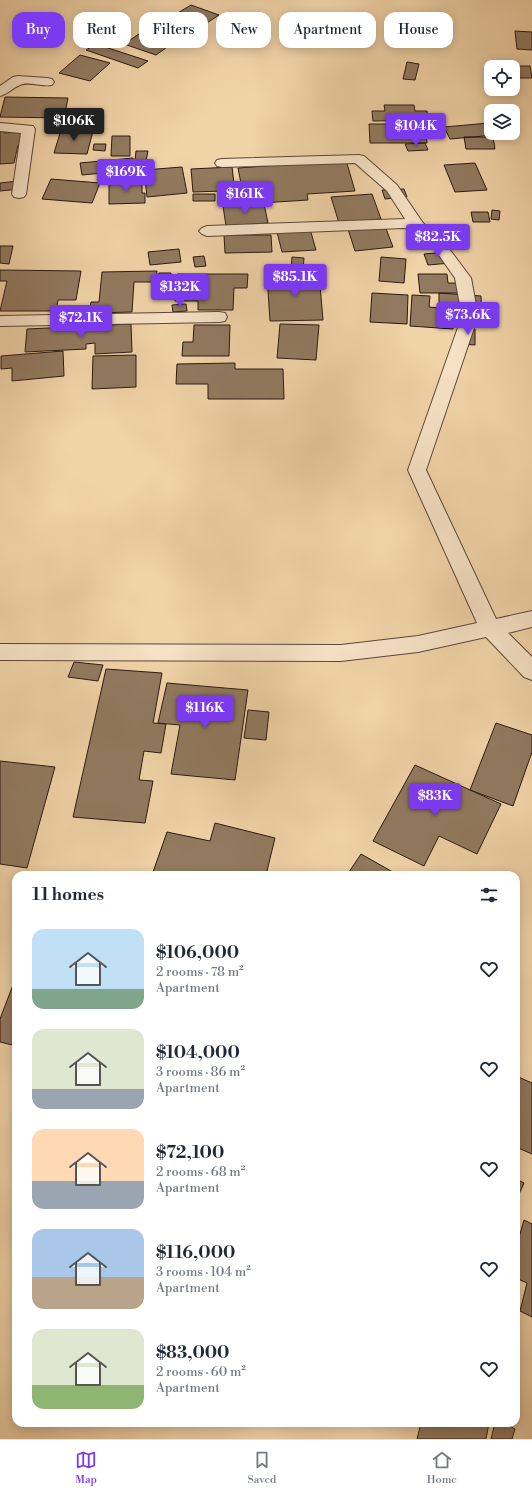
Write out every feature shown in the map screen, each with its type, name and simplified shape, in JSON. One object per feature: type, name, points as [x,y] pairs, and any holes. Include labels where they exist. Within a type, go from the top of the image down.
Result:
[{"type":"street","points":[[0,92],[18,80],[47,82]]},
{"type":"street","points":[[0,127],[28,129],[19,194]]},
{"type":"street","points":[[222,162],[359,159],[392,188],[417,226],[439,245],[463,278],[470,316],[417,470],[489,627],[532,671]]},
{"type":"street","points":[[206,231],[403,223],[417,226]]},
{"type":"street","points":[[0,322],[219,317]]},
{"type":"street","points":[[0,652],[341,654],[418,644],[532,618]]},
{"type":"building","points":[[191,5],[216,14],[216,17],[208,22],[208,12],[179,12]]},
{"type":"building","points":[[515,31],[532,32],[532,50],[517,49]]},
{"type":"building","points":[[139,34],[139,48],[166,48],[156,55],[131,46],[131,39]]},
{"type":"building","points":[[89,48],[108,48],[148,61],[138,68],[86,50]]},
{"type":"building","points":[[80,55],[110,63],[90,81],[59,73]]},
{"type":"building","points":[[407,62],[419,64],[415,80],[403,79]]},
{"type":"building","points":[[520,66],[530,66],[532,78],[520,78]]},
{"type":"building","points":[[5,97],[68,98],[64,118],[0,117]]},
{"type":"building","points":[[384,105],[414,105],[415,111],[427,111],[428,120],[373,121],[372,111],[385,111]]},
{"type":"building","points":[[484,123],[484,136],[450,139],[444,127]]},
{"type":"building","points":[[369,124],[425,124],[427,143],[370,143]]},
{"type":"building","points":[[0,129],[5,129],[4,133],[24,132],[32,144],[18,145],[14,163],[0,164]]},
{"type":"building","points":[[61,130],[93,131],[87,154],[54,153]]},
{"type":"building","points":[[112,136],[130,136],[130,156],[111,156]]},
{"type":"building","points":[[464,137],[484,137],[484,140],[494,140],[495,149],[466,149]]},
{"type":"building","points":[[425,143],[428,150],[408,151],[405,144]]},
{"type":"building","points":[[94,144],[106,144],[105,151],[93,150]]},
{"type":"building","points":[[136,151],[148,151],[146,161],[135,161]]},
{"type":"building","points":[[133,158],[135,170],[82,175],[80,163]]},
{"type":"building","points":[[346,160],[355,191],[307,194],[308,200],[245,204],[238,168]]},
{"type":"building","points":[[475,163],[487,190],[455,192],[444,165]]},
{"type":"building","points":[[182,167],[187,193],[147,197],[144,170]]},
{"type":"building","points":[[232,167],[236,200],[225,200],[224,191],[193,192],[191,169]]},
{"type":"building","points":[[131,171],[133,179],[110,182],[108,173]]},
{"type":"building","points":[[51,179],[100,183],[92,203],[42,199]]},
{"type":"building","points":[[19,181],[20,189],[0,191],[0,183]]},
{"type":"building","points":[[142,181],[142,193],[145,193],[145,203],[109,204],[109,183]]},
{"type":"building","points":[[404,189],[407,197],[385,199],[382,190]]},
{"type":"building","points":[[193,194],[215,194],[215,201],[193,201]]},
{"type":"building","points":[[372,194],[381,219],[339,223],[331,197]]},
{"type":"building","points":[[264,204],[268,223],[226,226],[223,206]]},
{"type":"building","points":[[492,210],[500,211],[499,220],[491,219]]},
{"type":"building","points":[[471,212],[488,212],[490,222],[473,222]]},
{"type":"building","points":[[385,226],[393,247],[355,251],[348,229]]},
{"type":"building","points":[[310,229],[316,250],[282,252],[277,232]]},
{"type":"building","points":[[224,235],[271,235],[272,252],[225,253]]},
{"type":"building","points":[[0,246],[13,246],[9,264],[0,263]]},
{"type":"building","points":[[179,249],[181,262],[150,265],[148,252]]},
{"type":"building","points":[[447,252],[451,263],[428,265],[424,254]]},
{"type":"building","points":[[204,256],[206,266],[195,267],[193,257]]},
{"type":"building","points":[[292,257],[304,258],[303,271],[291,271]]},
{"type":"building","points":[[381,257],[406,259],[404,283],[379,281]]},
{"type":"building","points":[[0,270],[81,271],[76,300],[58,300],[56,311],[0,311],[7,281],[0,281]]},
{"type":"building","points":[[157,271],[156,282],[134,282],[132,312],[89,313],[91,302],[99,302],[102,272]]},
{"type":"building","points":[[159,273],[171,273],[170,281],[157,281]]},
{"type":"building","points":[[177,274],[248,274],[247,288],[234,288],[233,310],[198,310],[198,301],[175,301]]},
{"type":"building","points":[[319,274],[323,320],[270,321],[267,276]]},
{"type":"building","points":[[418,274],[447,274],[448,283],[459,283],[460,293],[420,293]]},
{"type":"building","points":[[372,293],[408,295],[407,324],[370,322]]},
{"type":"building","points":[[439,293],[481,296],[482,321],[453,319],[453,329],[410,326],[412,295],[430,296],[429,307],[439,308]]},
{"type":"building","points":[[186,304],[187,311],[173,312],[172,305]]},
{"type":"building","points":[[131,324],[132,352],[95,354],[95,343],[86,344],[86,349],[25,352],[27,329]]},
{"type":"building","points":[[280,324],[319,325],[316,360],[277,358]]},
{"type":"building","points":[[194,325],[230,325],[229,356],[182,356],[183,342],[193,342]]},
{"type":"building","points":[[460,328],[475,329],[475,345],[460,344]]},
{"type":"building","points":[[63,351],[64,376],[12,381],[12,368],[1,369],[1,356]]},
{"type":"building","points":[[136,355],[136,387],[92,389],[93,356]]},
{"type":"building","points":[[235,363],[235,369],[283,369],[284,399],[208,399],[208,384],[176,384],[177,364]]},
{"type":"building","points":[[74,662],[103,665],[98,681],[68,677]]},
{"type":"building","points":[[106,669],[162,673],[153,723],[166,724],[161,753],[144,751],[139,780],[153,781],[145,823],[73,817]]},
{"type":"building","points":[[167,683],[248,690],[235,780],[171,774],[180,725],[158,723]]},
{"type":"building","points":[[248,710],[269,712],[266,740],[244,738]]},
{"type":"building","points":[[496,723],[532,735],[532,752],[513,806],[470,790]]},
{"type":"building","points":[[0,761],[55,767],[27,868],[0,864]]},
{"type":"building","points":[[415,765],[501,804],[477,854],[439,836],[424,866],[373,841]]},
{"type":"building","points":[[215,823],[275,838],[267,871],[153,871],[167,832],[210,841]]},
{"type":"building","points":[[361,854],[391,871],[350,871]]},
{"type":"building","points":[[12,988],[12,1045],[0,1042],[0,1019]]},
{"type":"building","points":[[520,1078],[532,1083],[532,1154],[520,1149]]},
{"type":"building","points":[[520,1181],[524,1183],[520,1192]]},
{"type":"building","points":[[524,1220],[532,1224],[532,1317],[520,1311],[527,1283],[520,1280],[520,1234]]},
{"type":"building","points":[[420,1427],[488,1427],[486,1439],[417,1439]]},
{"type":"building","points":[[494,1427],[511,1427],[515,1429],[512,1439],[491,1439]]}]
